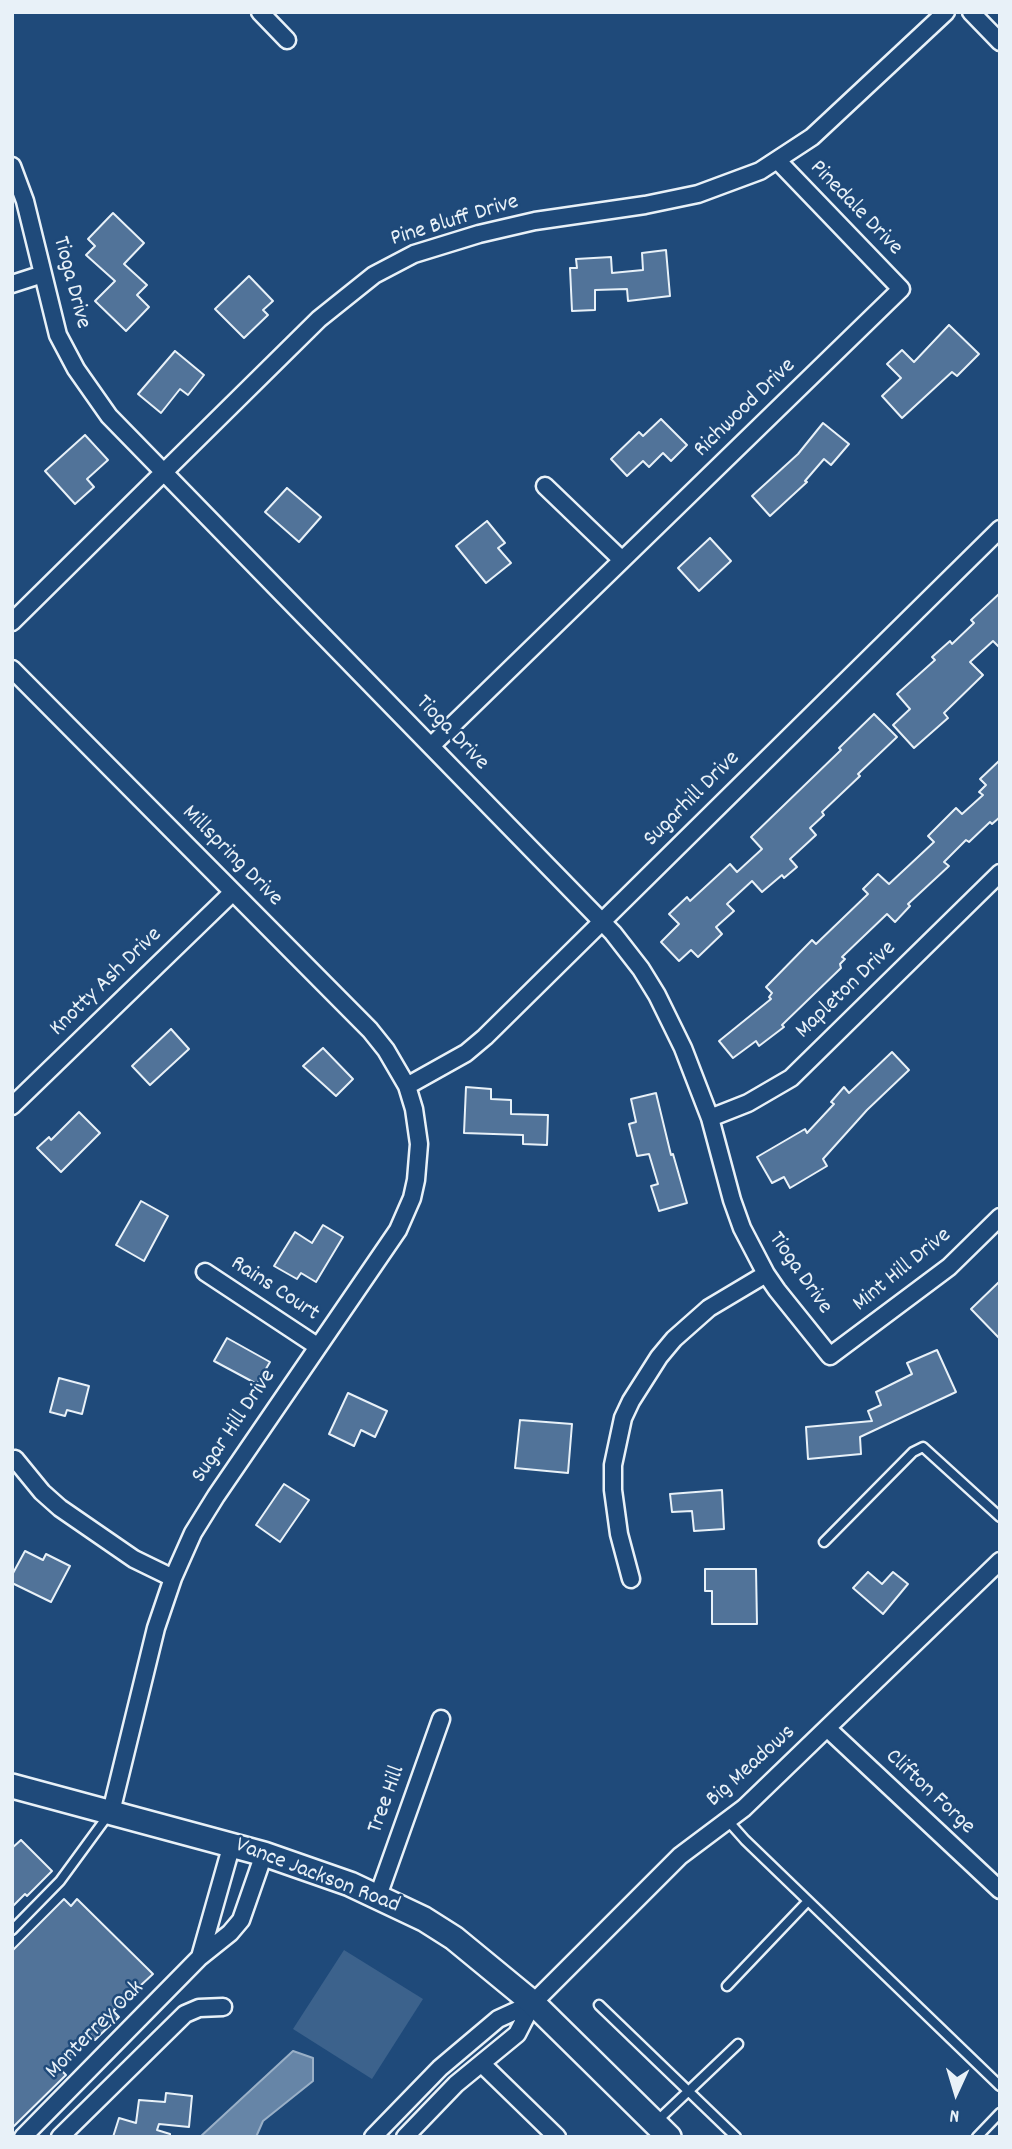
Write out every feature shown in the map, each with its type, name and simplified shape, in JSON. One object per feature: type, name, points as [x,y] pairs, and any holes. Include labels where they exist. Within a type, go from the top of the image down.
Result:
[{"type":"main road","name":"Vance Jackson Road","points":[[12,1786],[264,1854],[378,1896],[424,1919],[454,1938],[533,2003],[662,2130]]},
{"type":"street","points":[[260,12],[287,40]]},
{"type":"street","name":"Pine Bluff Drive","points":[[12,622],[318,319],[352,291],[398,262],[480,234],[524,223],[645,205],[698,194],[760,171],[820,130],[946,12]]},
{"type":"street","points":[[971,12],[1000,42]]},
{"type":"street","name":"Pinedale Drive","points":[[777,160],[901,289]]},
{"type":"street","name":"Tioga Drive","points":[[12,166],[24,201],[58,335],[76,369],[109,415],[602,922],[641,969],[683,1048],[710,1118],[742,1228],[766,1274],[830,1356]]},
{"type":"street","points":[[12,284],[43,274]]},
{"type":"street","name":"Richwood Drive","points":[[431,746],[901,289]]},
{"type":"street","points":[[545,486],[622,561]]},
{"type":"street","name":"Sugarhill Drive","points":[[407,1086],[466,1054],[1000,529]]},
{"type":"street","name":"Millspring Drive","points":[[12,669],[370,1030],[386,1050],[407,1086]]},
{"type":"street","name":"Mapleton Drive","points":[[710,1118],[748,1103],[791,1078],[1000,873]]},
{"type":"street","name":"Knotty Ash Drive","points":[[12,1106],[233,892]]},
{"type":"street","name":"Sugar Hill Drive","points":[[111,1812],[156,1628],[173,1578],[193,1533],[317,1346],[392,1240],[406,1214],[412,1198],[419,1144],[414,1109],[407,1086]]},
{"type":"street","name":"Mint Hill Drive","points":[[830,1356],[949,1267],[1000,1217]]},
{"type":"street","name":"Rains Court","points":[[205,1272],[317,1346]]},
{"type":"street","points":[[631,1579],[619,1534],[613,1490],[613,1465],[623,1418],[659,1357],[674,1339],[709,1308],[766,1274]]},
{"type":"street","points":[[15,1459],[42,1492],[60,1508],[134,1559],[173,1578]]},
{"type":"street","name":"Big Meadows","points":[[405,2137],[456,2084],[517,2034],[533,2003],[680,1856],[696,1842],[729,1822],[1000,1560]]},
{"type":"street","name":"Tree Hill","points":[[378,1896],[441,1719]]},
{"type":"street","name":"Clifton Forge","points":[[828,1729],[1000,1891]]},
{"type":"street","name":"Monterrey Oak","points":[[200,1957],[232,1844]]},
{"type":"street","name":"Monterrey Oak","points":[[23,2137],[200,1957],[218,1944],[241,1920],[264,1854]]},
{"type":"street","points":[[212,1913],[241,1920]]},
{"type":"street","name":"Big Meadows","points":[[373,2137],[440,2068],[498,2019],[533,2003]]},
{"type":"street","points":[[60,2137],[185,2014],[199,2008],[223,2007]]},
{"type":"street","points":[[482,2064],[557,2137]]},
{"type":"lane","points":[[824,1542],[913,1452],[923,1447],[1000,1517]]},
{"type":"lane","points":[[12,1930],[60,1881],[111,1812]]},
{"type":"lane","points":[[729,1822],[923,2014],[1000,2086]]},
{"type":"lane","points":[[727,1986],[808,1901]]},
{"type":"lane","points":[[599,2005],[736,2137]]},
{"type":"lane","points":[[662,2130],[687,2092],[738,2044]]},
{"type":"lane","points":[[977,2137],[1000,2113]]},
{"type":"shaded area","points":[[344,1950],[423,1999],[372,2079],[293,2029]]},
{"type":"shaded area","points":[[293,2051],[313,2058],[313,2081],[263,2121],[256,2137],[200,2137]]},
{"type":"building","points":[[113,213],[144,243],[124,264],[147,285],[137,295],[149,307],[126,331],[95,301],[115,281],[86,255],[95,246],[88,239]]},
{"type":"building","points":[[666,250],[670,296],[628,301],[627,289],[595,290],[595,310],[572,311],[570,268],[577,268],[576,259],[611,257],[612,273],[643,270],[642,253]]},
{"type":"building","points":[[249,276],[273,301],[263,310],[268,315],[244,338],[215,309]]},
{"type":"building","points":[[949,325],[979,354],[957,376],[952,372],[902,418],[882,396],[901,378],[887,364],[902,350],[914,362]]},
{"type":"building","points":[[175,351],[204,375],[188,395],[180,389],[161,413],[138,394]]},
{"type":"building","points":[[661,419],[687,445],[671,461],[663,453],[649,467],[643,461],[627,476],[611,459],[639,432],[643,436]]},
{"type":"building","points":[[823,423],[849,444],[831,465],[824,459],[805,481],[807,482],[770,516],[752,496],[798,454]]},
{"type":"building","points":[[85,435],[108,460],[87,479],[94,487],[75,504],[45,471]]},
{"type":"building","points":[[287,488],[321,517],[299,542],[265,512]]},
{"type":"building","points":[[487,521],[505,543],[498,548],[511,563],[486,583],[456,546]]},
{"type":"building","points":[[710,538],[731,561],[699,591],[678,568]]},
{"type":"building","points":[[1000,593],[1000,648],[993,641],[970,662],[983,675],[944,713],[948,718],[914,748],[893,725],[910,709],[897,694],[935,660],[932,657],[950,641],[952,644],[974,623],[971,620]]},
{"type":"building","points":[[874,714],[897,737],[822,812],[824,815],[810,828],[816,835],[790,859],[797,867],[784,878],[782,875],[762,892],[752,881],[727,904],[734,911],[716,927],[722,934],[698,957],[691,950],[679,961],[661,942],[679,924],[669,914],[687,897],[690,901],[730,864],[737,872],[762,849],[751,837],[841,750],[839,748]]},
{"type":"building","points":[[1000,760],[1000,817],[992,824],[990,822],[969,842],[966,840],[944,862],[949,866],[908,904],[910,906],[895,922],[887,914],[842,957],[845,959],[840,964],[841,968],[782,1025],[784,1027],[759,1046],[756,1041],[733,1058],[719,1041],[771,999],[769,997],[772,993],[766,987],[812,940],[816,944],[868,894],[863,889],[878,874],[889,884],[934,842],[928,836],[956,808],[962,814],[983,795],[979,792],[986,785],[980,779]]},
{"type":"building","points":[[171,1029],[189,1049],[150,1085],[132,1066]]},
{"type":"building","points":[[323,1048],[353,1079],[336,1096],[303,1066]]},
{"type":"building","points":[[892,1052],[909,1070],[867,1110],[823,1159],[827,1166],[790,1188],[784,1177],[772,1183],[757,1157],[805,1129],[807,1133],[834,1104],[831,1102],[844,1087],[849,1093]]},
{"type":"building","points":[[466,1087],[491,1089],[491,1099],[511,1100],[511,1114],[548,1115],[547,1145],[523,1144],[523,1135],[464,1133]]},
{"type":"building","points":[[656,1093],[671,1155],[673,1154],[687,1203],[659,1211],[651,1186],[658,1184],[649,1154],[637,1156],[629,1124],[636,1122],[631,1099]]},
{"type":"building","points":[[79,1112],[100,1133],[61,1172],[37,1148],[49,1137],[51,1140]]},
{"type":"building","points":[[141,1201],[168,1216],[144,1261],[116,1245]]},
{"type":"building","points":[[323,1225],[343,1237],[316,1282],[301,1273],[297,1279],[274,1266],[295,1232],[312,1243]]},
{"type":"building","points":[[1000,1281],[1000,1339],[971,1309]]},
{"type":"building","points":[[227,1338],[270,1362],[257,1384],[214,1361]]},
{"type":"building","points":[[937,1350],[956,1392],[860,1437],[861,1454],[808,1459],[806,1427],[872,1421],[868,1411],[881,1405],[876,1392],[912,1374],[907,1363]]},
{"type":"building","points":[[59,1378],[89,1386],[82,1414],[67,1410],[65,1416],[50,1412]]},
{"type":"building","points":[[348,1393],[387,1411],[375,1437],[361,1430],[354,1446],[329,1434]]},
{"type":"building","points":[[520,1420],[572,1424],[568,1473],[515,1468]]},
{"type":"building","points":[[284,1484],[309,1500],[280,1542],[256,1525]]},
{"type":"building","points":[[722,1490],[724,1529],[694,1531],[692,1511],[672,1512],[670,1494]]},
{"type":"building","points":[[25,1551],[43,1560],[46,1554],[70,1566],[51,1602],[12,1583],[12,1575]]},
{"type":"building","points":[[705,1569],[756,1569],[757,1624],[712,1624],[712,1591],[705,1591]]},
{"type":"building","points":[[868,1572],[882,1584],[893,1572],[908,1584],[883,1614],[853,1588]]},
{"type":"building","points":[[21,1840],[52,1871],[12,1907],[12,1848]]},
{"type":"building","points":[[64,1899],[71,1906],[77,1899],[153,1974],[113,2011],[119,2017],[95,2040],[91,2035],[58,2067],[66,2075],[12,2128],[12,1951]]},
{"type":"building","points":[[166,2093],[192,2096],[189,2127],[159,2124],[157,2130],[170,2134],[170,2137],[113,2137],[119,2118],[136,2123],[139,2100],[165,2102]]}]
